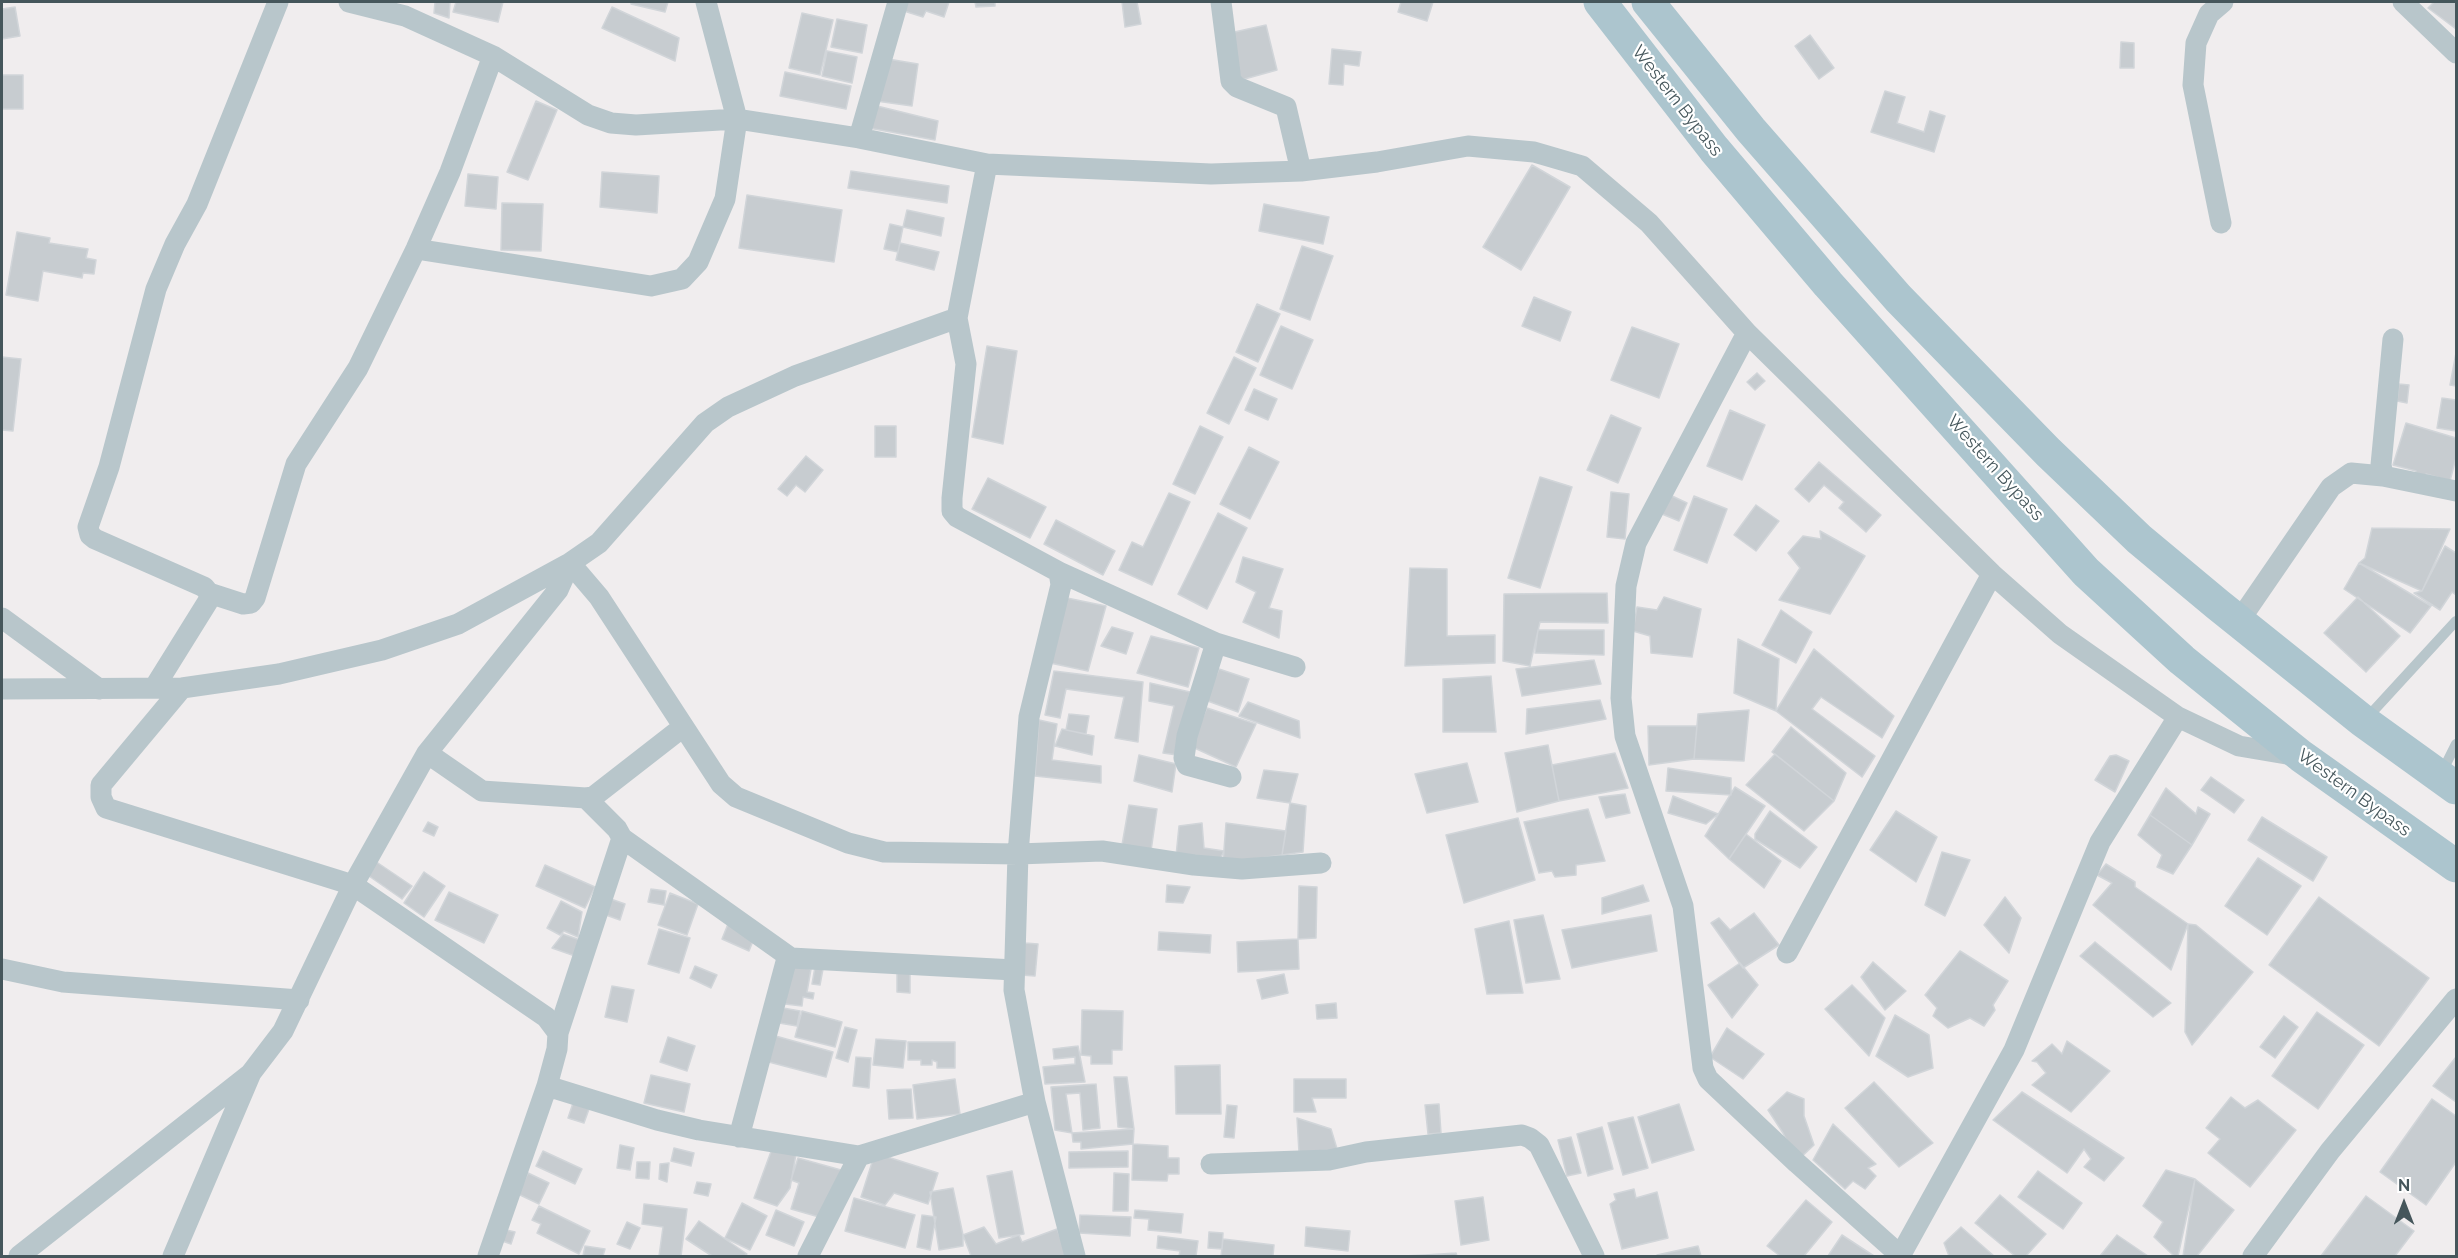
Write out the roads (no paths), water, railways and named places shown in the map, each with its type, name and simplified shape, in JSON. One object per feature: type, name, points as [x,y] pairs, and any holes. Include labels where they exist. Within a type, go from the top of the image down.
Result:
[{"type":"main road","name":"Western Bypass","points":[[1600,2],[1714,149],[1828,284],[2086,572],[2182,660],[2301,756],[2457,866]]},
{"type":"main road","points":[[1648,2],[1751,130],[1898,298],[2048,452],[2139,539],[2363,721],[2448,782]]},
{"type":"street","points":[[278,2],[197,204],[175,244],[156,289],[109,467],[88,527],[90,535],[95,539],[204,587],[209,593],[243,604],[251,603],[255,598],[296,464],[358,368],[416,249],[450,172],[493,56]]},
{"type":"street","points":[[349,2],[405,16],[493,56],[588,115],[610,123],[636,125],[737,119],[859,138],[987,164],[1211,174],[1300,171],[1377,162],[1468,146],[1534,152],[1582,166],[1649,223],[1748,333],[1992,574],[2060,634],[2178,717],[2239,746],[2301,756]]},
{"type":"street","points":[[416,249],[651,286],[682,279],[698,262],[725,199],[737,119],[706,2]]},
{"type":"street","points":[[859,138],[898,2]]},
{"type":"street","points":[[1221,2],[1231,81],[1237,87],[1286,107],[1300,171]]},
{"type":"street","points":[[2221,223],[2193,85],[2196,43],[2209,14],[2223,2]]},
{"type":"street","points":[[2403,2],[2457,53]]},
{"type":"street","points":[[987,164],[957,318],[966,364],[952,511],[957,517],[1059,572],[1216,643],[1295,667]]},
{"type":"street","points":[[2,689],[182,688],[279,674],[382,650],[458,624],[570,563],[599,543],[705,423],[728,407],[795,376],[957,318]]},
{"type":"street","points":[[1748,333],[1636,543],[1626,585],[1621,698],[1625,736],[1683,906],[1703,1068],[1708,1079],[1901,1256],[2014,1050],[2100,842],[2178,717]]},
{"type":"street","points":[[2383,476],[2380,465],[2393,339]]},
{"type":"street","points":[[2239,621],[2331,487],[2351,473],[2383,476],[2457,491]]},
{"type":"street","points":[[570,563],[599,597],[721,783],[736,797],[848,843],[884,852],[1018,854],[1102,851],[1194,865],[1242,869],[1321,863]]},
{"type":"street","points":[[20,1256],[251,1073],[283,1031],[353,885],[427,753],[558,590],[570,563]]},
{"type":"street","points":[[1059,572],[1060,585],[1029,717],[1018,854],[1014,990],[1035,1102],[1075,1257]]},
{"type":"street","points":[[1787,953],[1992,574]]},
{"type":"street","points":[[154,688],[210,598],[209,593]]},
{"type":"street","points":[[2,618],[99,689]]},
{"type":"street","points":[[1216,643],[1187,736],[1184,758],[1187,765],[1231,777]]},
{"type":"street","points":[[182,688],[101,785],[101,797],[106,808],[353,885],[546,1017],[558,1033]]},
{"type":"street","points":[[427,753],[482,791],[586,798],[592,797],[683,727]]},
{"type":"street","points":[[586,798],[622,838],[791,957],[1014,970]]},
{"type":"street","points":[[488,1257],[547,1086],[557,1049],[558,1033],[622,838]]},
{"type":"street","points":[[739,1137],[786,962],[791,957]]},
{"type":"street","points":[[2,969],[63,981],[299,1000]]},
{"type":"street","points":[[2253,1257],[2330,1151],[2457,999]]},
{"type":"street","points":[[173,1257],[251,1073]]},
{"type":"street","points":[[547,1086],[657,1120],[739,1137],[859,1155],[1035,1102]]},
{"type":"street","points":[[1211,1164],[1329,1160],[1366,1152],[1522,1135],[1539,1145],[1594,1257]]},
{"type":"street","points":[[808,1257],[859,1155]]},
{"type":"lane","points":[[2363,721],[2457,621]]},
{"type":"lane","points":[[2448,782],[2457,744]]}]
